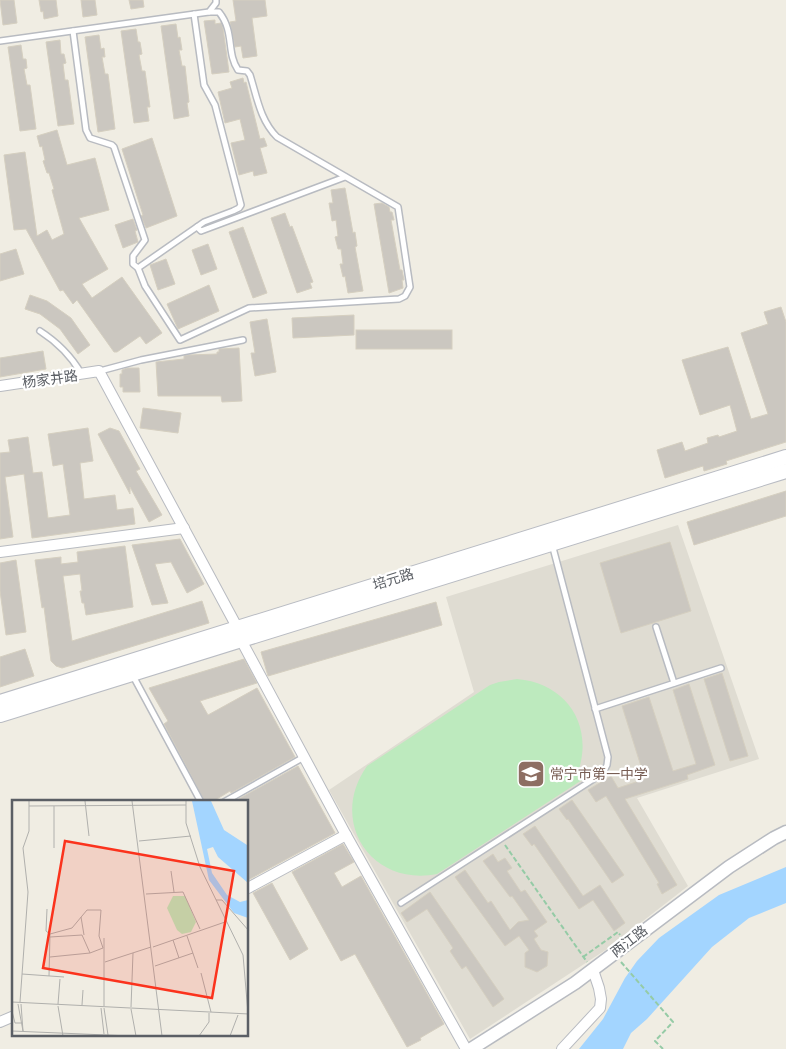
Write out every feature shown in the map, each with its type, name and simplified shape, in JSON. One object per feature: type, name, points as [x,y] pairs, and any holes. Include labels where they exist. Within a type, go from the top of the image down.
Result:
[{"type":"main road","name":"培元路","points":[[0,715],[132,674],[239,634],[786,457]]},
{"type":"main road","name":"培元路","points":[[0,702],[552,544],[786,471]]},
{"type":"street","name":"杨家井路","points":[[0,386],[99,372]]},
{"type":"street","points":[[99,372],[184,528],[346,835],[466,1049]]},
{"type":"street","points":[[0,552],[184,528]]},
{"type":"street","name":"两江路","points":[[471,1049],[593,970],[728,867],[786,832]]},
{"type":"street","points":[[249,887],[346,835]]},
{"type":"street","points":[[562,1049],[600,1008],[599,988],[593,970]]},
{"type":"street","points":[[0,1022],[12,1017]]},
{"type":"lane","points":[[209,12],[216,3],[216,0]]},
{"type":"lane","points":[[0,41],[209,12],[219,12],[228,25],[234,64],[238,70],[247,72],[250,75],[261,114],[272,132],[277,137],[398,207],[410,287],[405,296],[398,299],[249,308],[180,340],[145,286],[138,268],[133,264],[133,256],[145,240],[114,147],[90,138],[86,130],[73,31]]},
{"type":"lane","points":[[138,268],[204,222],[239,208],[241,204],[215,105],[204,85],[194,14]]},
{"type":"lane","points":[[198,227],[200,231],[345,176]]},
{"type":"lane","points":[[40,331],[52,339],[68,355],[82,374]]},
{"type":"lane","points":[[99,372],[141,360],[243,340]]},
{"type":"lane","points":[[401,903],[603,773],[607,765],[608,757],[552,544]]},
{"type":"lane","points":[[656,627],[674,683]]},
{"type":"lane","points":[[595,709],[721,668]]},
{"type":"lane","points":[[132,674],[200,800]]},
{"type":"lane","points":[[228,800],[304,757]]},
{"type":"path","points":[[501,839],[593,970]]},
{"type":"path","points":[[583,957],[618,932],[630,950]]},
{"type":"path","points":[[624,965],[673,1022],[654,1041],[663,1049]]},
{"type":"shaded area","name":"常宁市第一中学","points":[[678,525],[759,759],[637,798],[688,886],[607,949],[470,1039],[329,790],[474,692],[446,597]]},
{"type":"green space","points":[[517,679],[534,682],[549,688],[571,708],[578,721],[582,736],[579,769],[585,778],[437,874],[413,875],[393,870],[376,860],[363,846],[355,828],[352,808],[356,787],[367,766],[490,685]]},
{"type":"water","points":[[786,867],[786,903],[749,918],[712,947],[647,1019],[631,1033],[623,1049],[579,1049],[603,1019],[625,978],[637,961],[659,938],[719,895]]},
{"type":"building","points":[[0,0],[14,0],[17,23],[3,25]]},
{"type":"building","points":[[39,0],[56,0],[58,16],[44,19]]},
{"type":"building","points":[[81,0],[95,0],[97,15],[83,17]]},
{"type":"building","points":[[129,0],[143,0],[144,7],[131,9]]},
{"type":"building","points":[[233,0],[265,0],[267,16],[252,18],[257,56],[243,58],[241,46],[235,47],[230,22],[236,21]]},
{"type":"building","points":[[215,20],[215,24],[221,23],[223,28],[229,72],[212,74],[204,21]]},
{"type":"building","points":[[176,24],[182,50],[179,50],[182,66],[185,66],[189,116],[174,119],[161,26]]},
{"type":"building","points":[[136,29],[142,54],[139,55],[142,71],[145,71],[150,107],[147,107],[149,121],[134,123],[121,31]]},
{"type":"building","points":[[99,35],[101,49],[104,48],[105,57],[102,57],[105,74],[108,74],[115,129],[98,132],[85,37]]},
{"type":"building","points":[[60,40],[61,54],[64,54],[66,63],[63,64],[65,80],[68,80],[74,124],[58,126],[46,42]]},
{"type":"building","points":[[21,45],[23,59],[26,59],[27,68],[24,69],[27,85],[30,85],[36,129],[20,131],[8,47]]},
{"type":"building","points":[[243,78],[244,83],[246,82],[260,139],[264,138],[267,146],[260,148],[267,173],[254,176],[253,171],[239,175],[231,143],[245,140],[240,119],[225,123],[218,92],[232,88],[230,82]]},
{"type":"building","points":[[57,130],[67,165],[95,158],[109,210],[79,218],[108,269],[82,284],[92,298],[122,277],[162,333],[146,344],[140,336],[117,352],[114,352],[77,300],[73,304],[63,290],[60,291],[26,229],[14,230],[4,155],[25,152],[37,236],[47,230],[52,240],[64,234],[52,190],[54,189],[43,161],[45,160],[42,146],[40,147],[37,136]]},
{"type":"building","points":[[152,138],[177,216],[146,228],[122,149]]},
{"type":"building","points":[[345,188],[353,233],[355,232],[357,246],[355,247],[363,291],[348,293],[345,276],[343,277],[340,264],[343,264],[341,249],[338,249],[335,237],[338,236],[336,220],[332,221],[329,203],[333,203],[331,190]]},
{"type":"building","points":[[382,203],[389,207],[390,212],[392,212],[394,220],[391,220],[400,270],[402,270],[404,280],[402,280],[403,288],[389,293],[374,204]]},
{"type":"building","points":[[285,213],[290,227],[292,226],[313,282],[310,283],[312,288],[297,293],[271,218]]},
{"type":"building","points":[[133,219],[137,230],[135,231],[138,242],[123,248],[115,225]]},
{"type":"building","points":[[243,227],[267,293],[253,298],[229,232]]},
{"type":"building","points":[[208,244],[217,269],[201,275],[192,250]]},
{"type":"building","points":[[16,249],[24,274],[0,281],[0,254]]},
{"type":"building","points":[[166,259],[175,284],[158,290],[150,265]]},
{"type":"building","points":[[209,285],[219,311],[178,329],[167,304]]},
{"type":"building","points":[[30,295],[47,301],[71,318],[90,345],[78,354],[60,329],[40,314],[25,309]]},
{"type":"building","points":[[781,307],[786,322],[786,442],[726,461],[727,464],[704,471],[703,466],[665,478],[657,450],[682,442],[685,451],[708,443],[707,438],[718,435],[719,437],[737,431],[730,405],[700,415],[682,360],[728,347],[751,419],[768,414],[741,333],[768,324],[764,312]]},
{"type":"building","points":[[354,315],[354,335],[293,338],[292,318]]},
{"type":"building","points":[[267,319],[276,372],[255,376],[251,353],[255,353],[250,322]]},
{"type":"building","points":[[356,330],[452,330],[452,349],[356,349]]},
{"type":"building","points":[[239,348],[242,401],[222,402],[221,396],[158,396],[156,362],[184,359],[184,356],[188,355],[217,354],[219,349]]},
{"type":"building","points":[[43,351],[46,369],[0,377],[0,358]]},
{"type":"building","points":[[139,368],[140,392],[123,392],[123,387],[120,387],[120,374],[122,374],[122,370]]},
{"type":"building","points":[[143,408],[181,413],[178,433],[140,428]]},
{"type":"building","points":[[88,428],[93,461],[80,463],[84,499],[115,495],[117,510],[133,508],[135,524],[32,538],[24,474],[5,477],[13,537],[0,539],[0,453],[10,452],[8,440],[28,437],[33,473],[42,472],[48,518],[70,515],[63,464],[53,466],[48,434]]},
{"type":"building","points":[[110,428],[119,431],[140,469],[136,471],[162,515],[149,522],[130,487],[130,494],[98,434]]},
{"type":"building","points":[[786,491],[786,516],[694,545],[687,522]]},
{"type":"building","points":[[180,539],[204,584],[187,593],[171,562],[155,564],[168,603],[152,605],[132,545]]},
{"type":"building","points":[[670,542],[691,611],[621,633],[600,563]]},
{"type":"building","points":[[125,546],[133,607],[86,615],[80,591],[82,591],[80,574],[63,576],[72,641],[202,601],[209,623],[62,668],[56,666],[51,661],[44,607],[42,608],[35,560],[61,557],[61,564],[78,562],[77,552]]},
{"type":"building","points":[[16,560],[26,632],[6,635],[0,591],[0,563]]},
{"type":"building","points":[[436,602],[442,625],[268,676],[261,652]]},
{"type":"building","points":[[25,649],[34,676],[0,687],[0,657]]},
{"type":"building","points":[[244,659],[257,683],[200,701],[208,715],[257,688],[295,757],[231,793],[230,791],[215,800],[204,800],[164,724],[168,721],[149,688]]},
{"type":"building","points":[[722,673],[748,756],[730,761],[704,679]]},
{"type":"building","points":[[689,684],[715,765],[687,775],[688,779],[625,799],[677,885],[662,894],[657,884],[659,883],[606,796],[596,802],[588,790],[611,776],[618,788],[645,779],[622,706],[649,697],[673,771],[696,764],[673,690]]},
{"type":"building","points":[[298,766],[335,833],[249,879],[249,800],[237,800]]},
{"type":"building","points":[[572,800],[624,875],[612,883],[559,809]]},
{"type":"building","points":[[535,826],[583,896],[600,885],[625,923],[614,931],[593,900],[579,909],[534,844],[532,846],[523,834]]},
{"type":"building","points":[[343,844],[354,862],[334,873],[342,887],[361,876],[444,1024],[407,1047],[355,954],[341,961],[292,872]]},
{"type":"building","points":[[493,854],[498,862],[505,858],[512,868],[507,871],[521,892],[525,890],[547,922],[534,931],[538,936],[534,939],[541,950],[548,952],[547,966],[537,972],[525,967],[525,953],[529,950],[519,936],[505,946],[455,877],[465,870],[488,903],[491,901],[510,930],[518,922],[529,920],[483,861]]},
{"type":"building","points":[[272,883],[308,949],[290,960],[253,893]]},
{"type":"building","points":[[430,892],[504,999],[493,1007],[466,966],[462,969],[450,951],[453,948],[427,909],[407,922],[401,913]]},
{"type":"place","name":"常宁市第一中学","points":[[531,774]]}]
